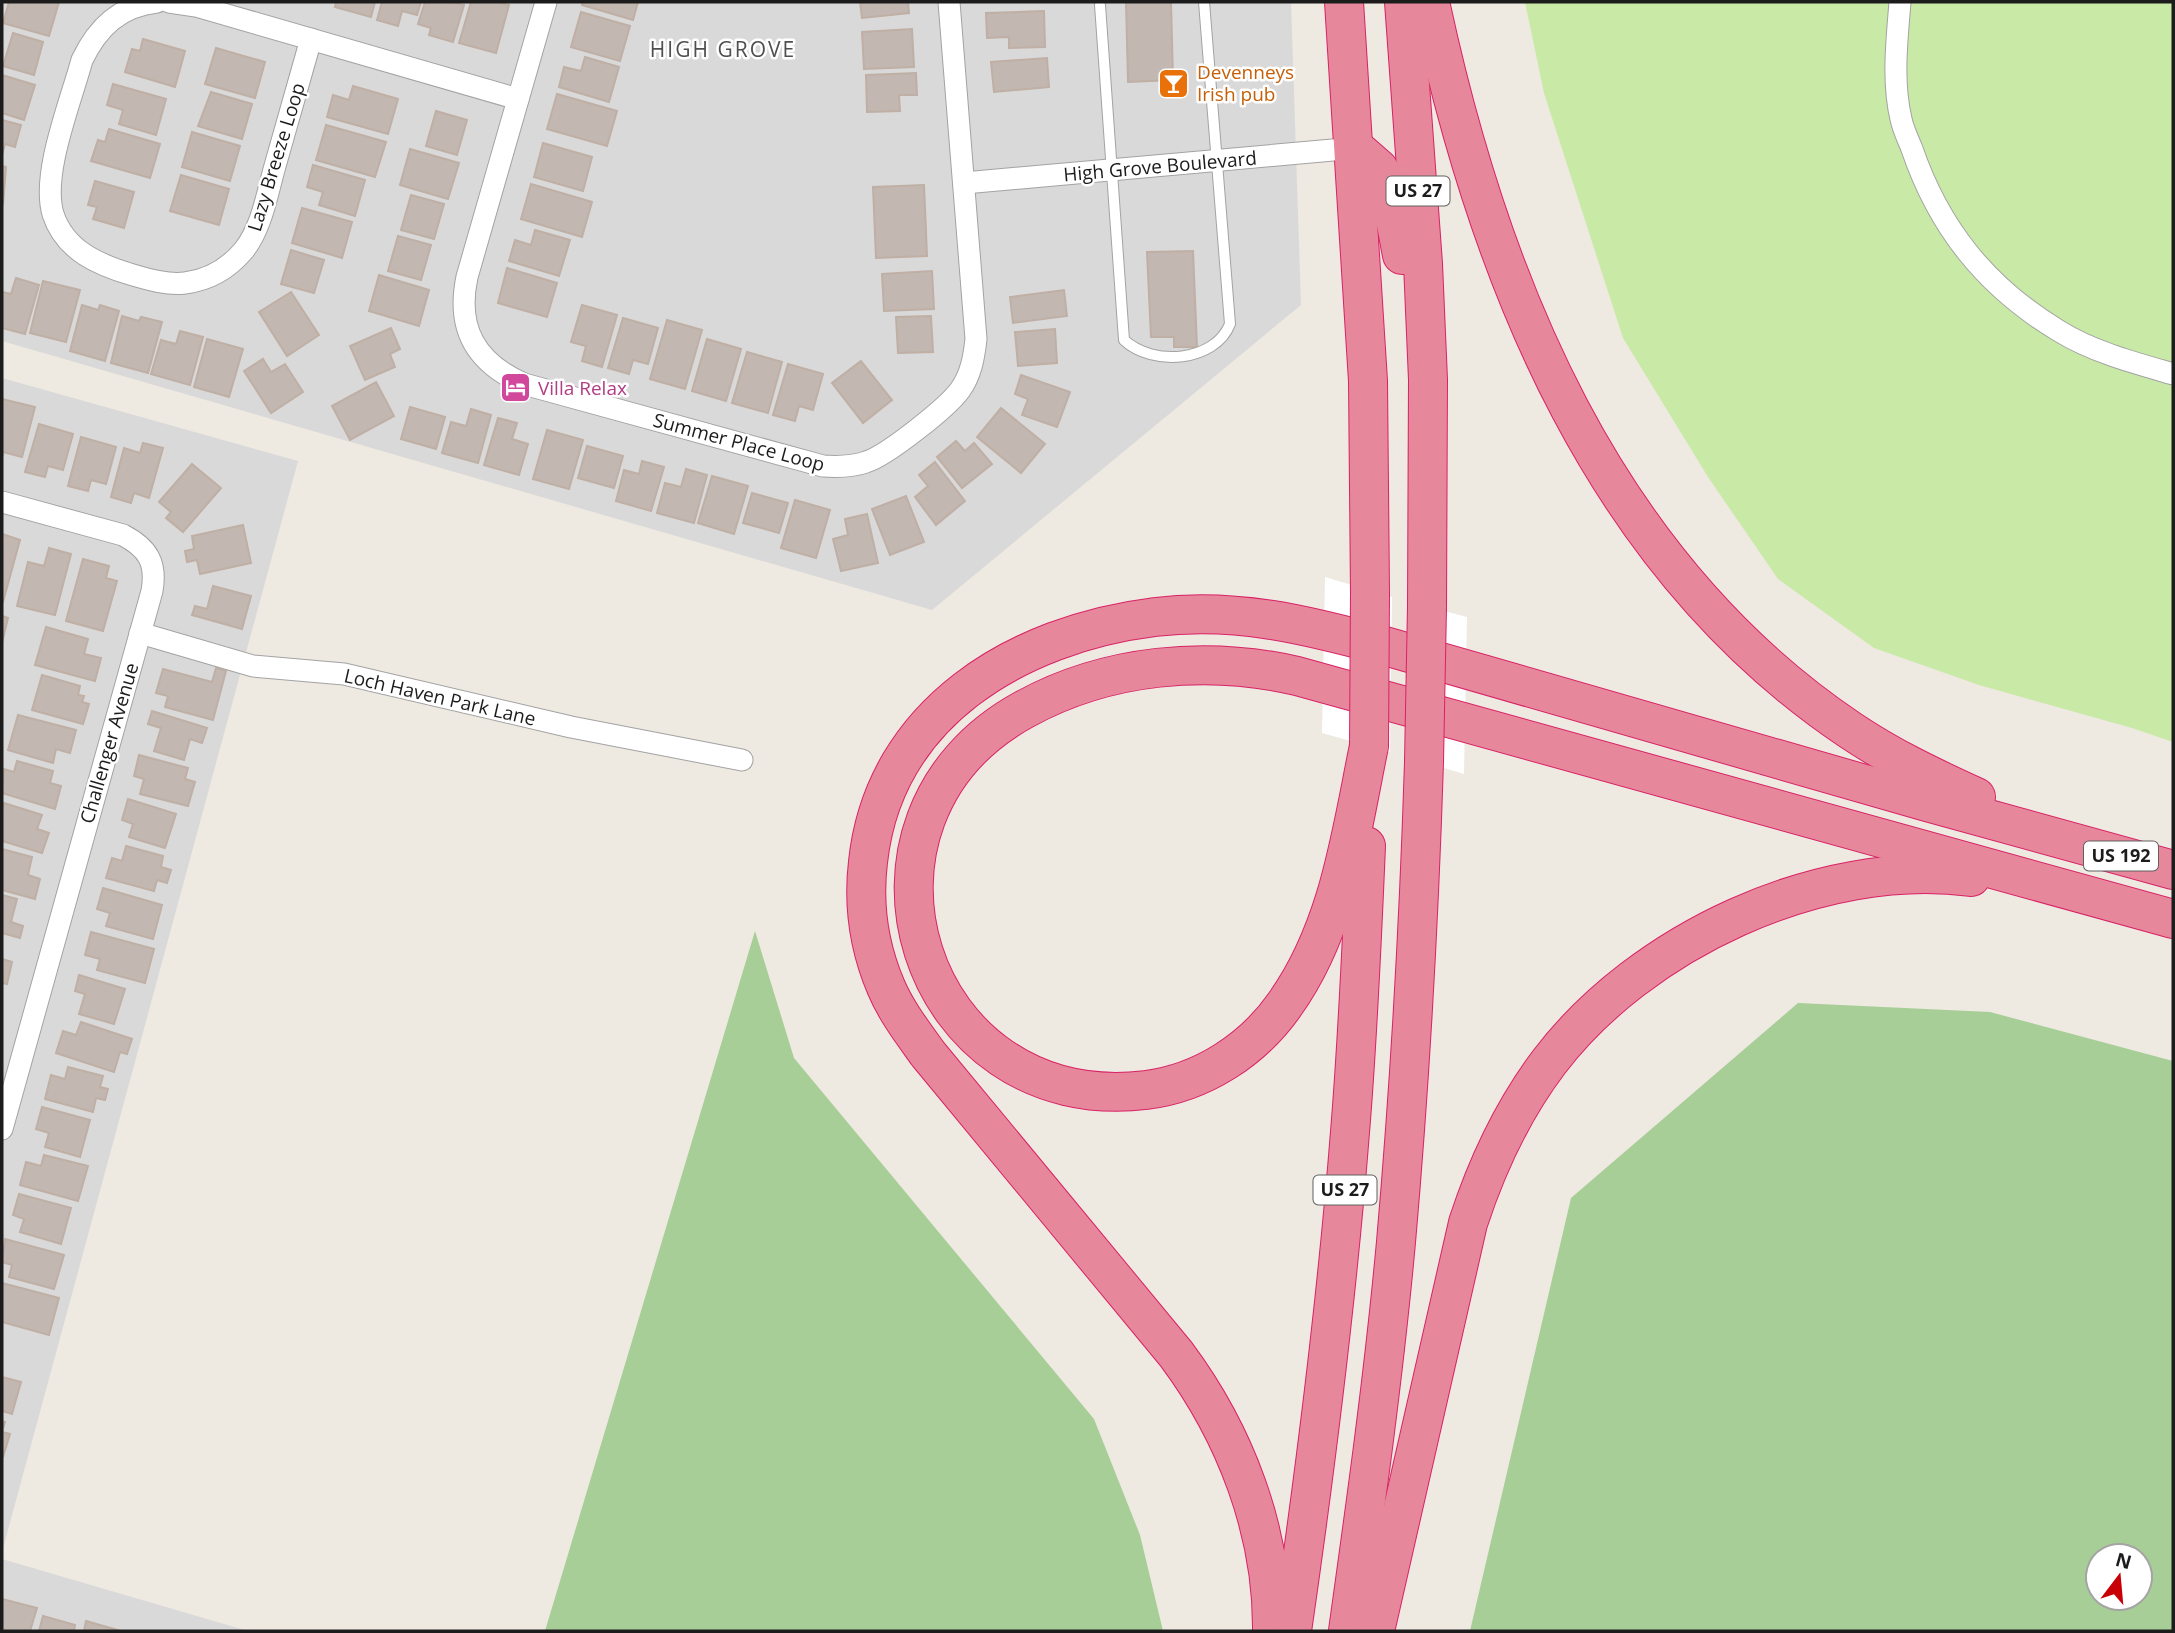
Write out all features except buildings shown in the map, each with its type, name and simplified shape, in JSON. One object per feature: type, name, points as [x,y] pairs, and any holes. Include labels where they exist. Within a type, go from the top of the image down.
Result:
[{"type":"highway","name":"US 27","points":[[1292,1631],[1320,1435],[1348,1156],[1361,954],[1369,746],[1368,381],[1344,2]]},
{"type":"highway","name":"US 27","points":[[1348,1631],[1374,1442],[1395,1244],[1412,1029],[1424,762],[1428,380],[1423,264],[1404,2]]},
{"type":"highway","points":[[1430,2],[1465,143],[1518,297],[1562,397],[1613,486],[1643,531],[1684,582],[1729,631],[1828,715],[1902,762],[2070,841]]},
{"type":"highway","points":[[1354,148],[1379,169],[1392,204],[1428,380]]},
{"type":"highway","points":[[1272,1631],[1268,1579],[1255,1516],[1240,1467],[1210,1404],[1175,1354],[928,1054],[893,1000],[875,958],[866,903],[869,845],[876,819],[887,789],[904,756],[921,731],[944,707],[971,685],[1004,664],[1039,648],[1097,628],[1174,615],[1211,614],[1270,619],[1310,626],[1385,646],[1913,799],[2070,841]]},
{"type":"highway","points":[[1369,746],[1341,877],[1320,942],[1285,1004],[1266,1029],[1242,1051],[1217,1067],[1186,1081],[1127,1092],[1095,1092],[1064,1087],[1003,1059],[977,1038],[941,993],[921,945],[913,900],[914,876],[916,853],[925,822],[951,771],[967,751],[987,733],[1043,699],[1107,677],[1175,666],[1239,666],[1297,676],[2173,919]]},
{"type":"highway","name":"US 192","points":[[2070,841],[2173,870]]},
{"type":"highway","points":[[1375,1631],[1458,1259],[1479,1191],[1507,1127],[1527,1094],[1551,1060],[1601,1006],[1665,957],[1738,916],[1815,890],[1851,883],[1889,877],[1963,876],[2135,908]]},
{"type":"street","name":"Lazy Breeze Loop","points":[[157,2],[128,8],[104,25],[89,45],[78,73],[50,181],[53,213],[68,241],[93,261],[149,280],[185,283],[204,279],[223,270],[245,248],[260,220],[311,39]]},
{"type":"street","points":[[169,2],[196,6],[518,99]]},
{"type":"street","name":"Summer Place Loop","points":[[545,2],[464,294],[467,327],[481,355],[500,372],[524,384],[823,466],[851,466],[879,457],[951,401],[962,389],[974,357],[976,339],[949,2]]},
{"type":"street","points":[[1900,2],[1896,62],[1901,118],[1925,186],[1959,243],[2001,290],[2060,332],[2124,360],[2173,374]]},
{"type":"street","name":"High Grove Boulevard","points":[[964,183],[1354,148]]},
{"type":"street","name":"Challenger Avenue","points":[[2,502],[123,535],[141,546],[154,570],[152,591],[8,1083],[2,1129]]},
{"type":"street","name":"Loch Haven Park Lane","points":[[140,633],[253,666],[344,674],[571,727],[742,760]]},
{"type":"lane","points":[[1100,5],[1124,340],[1134,349],[1147,353],[1187,355],[1205,351],[1219,342],[1230,324],[1204,2]]},
{"type":"shaded area","points":[[2,2],[1291,2],[1301,305],[932,610],[2,341]]},
{"type":"shaded area","points":[[2,378],[298,461],[2,1552]]},
{"type":"shaded area","points":[[2,1559],[248,1631],[2,1631]]},
{"type":"green space","points":[[1525,2],[2173,2],[2173,742],[1979,685],[1874,648],[1778,579],[1708,477],[1623,338],[1544,93]]},
{"type":"green space","points":[[755,931],[794,1058],[1094,1419],[1140,1535],[1163,1631],[545,1631]]},
{"type":"green space","points":[[1798,1003],[1990,1012],[2173,1061],[2173,1631],[1470,1631],[1571,1198]]},
{"type":"pier","points":[[1325,577],[1392,597],[1390,752],[1322,733]]},
{"type":"pier","points":[[1413,603],[1467,617],[1464,774],[1411,758]]},
{"type":"place","name":"Devenneys Irish pub","points":[[1174,83]]},
{"type":"place","name":"Villa Relax","points":[[515,388]]},
{"type":"district","name":"HIGH GROVE","points":[[723,50]]}]
